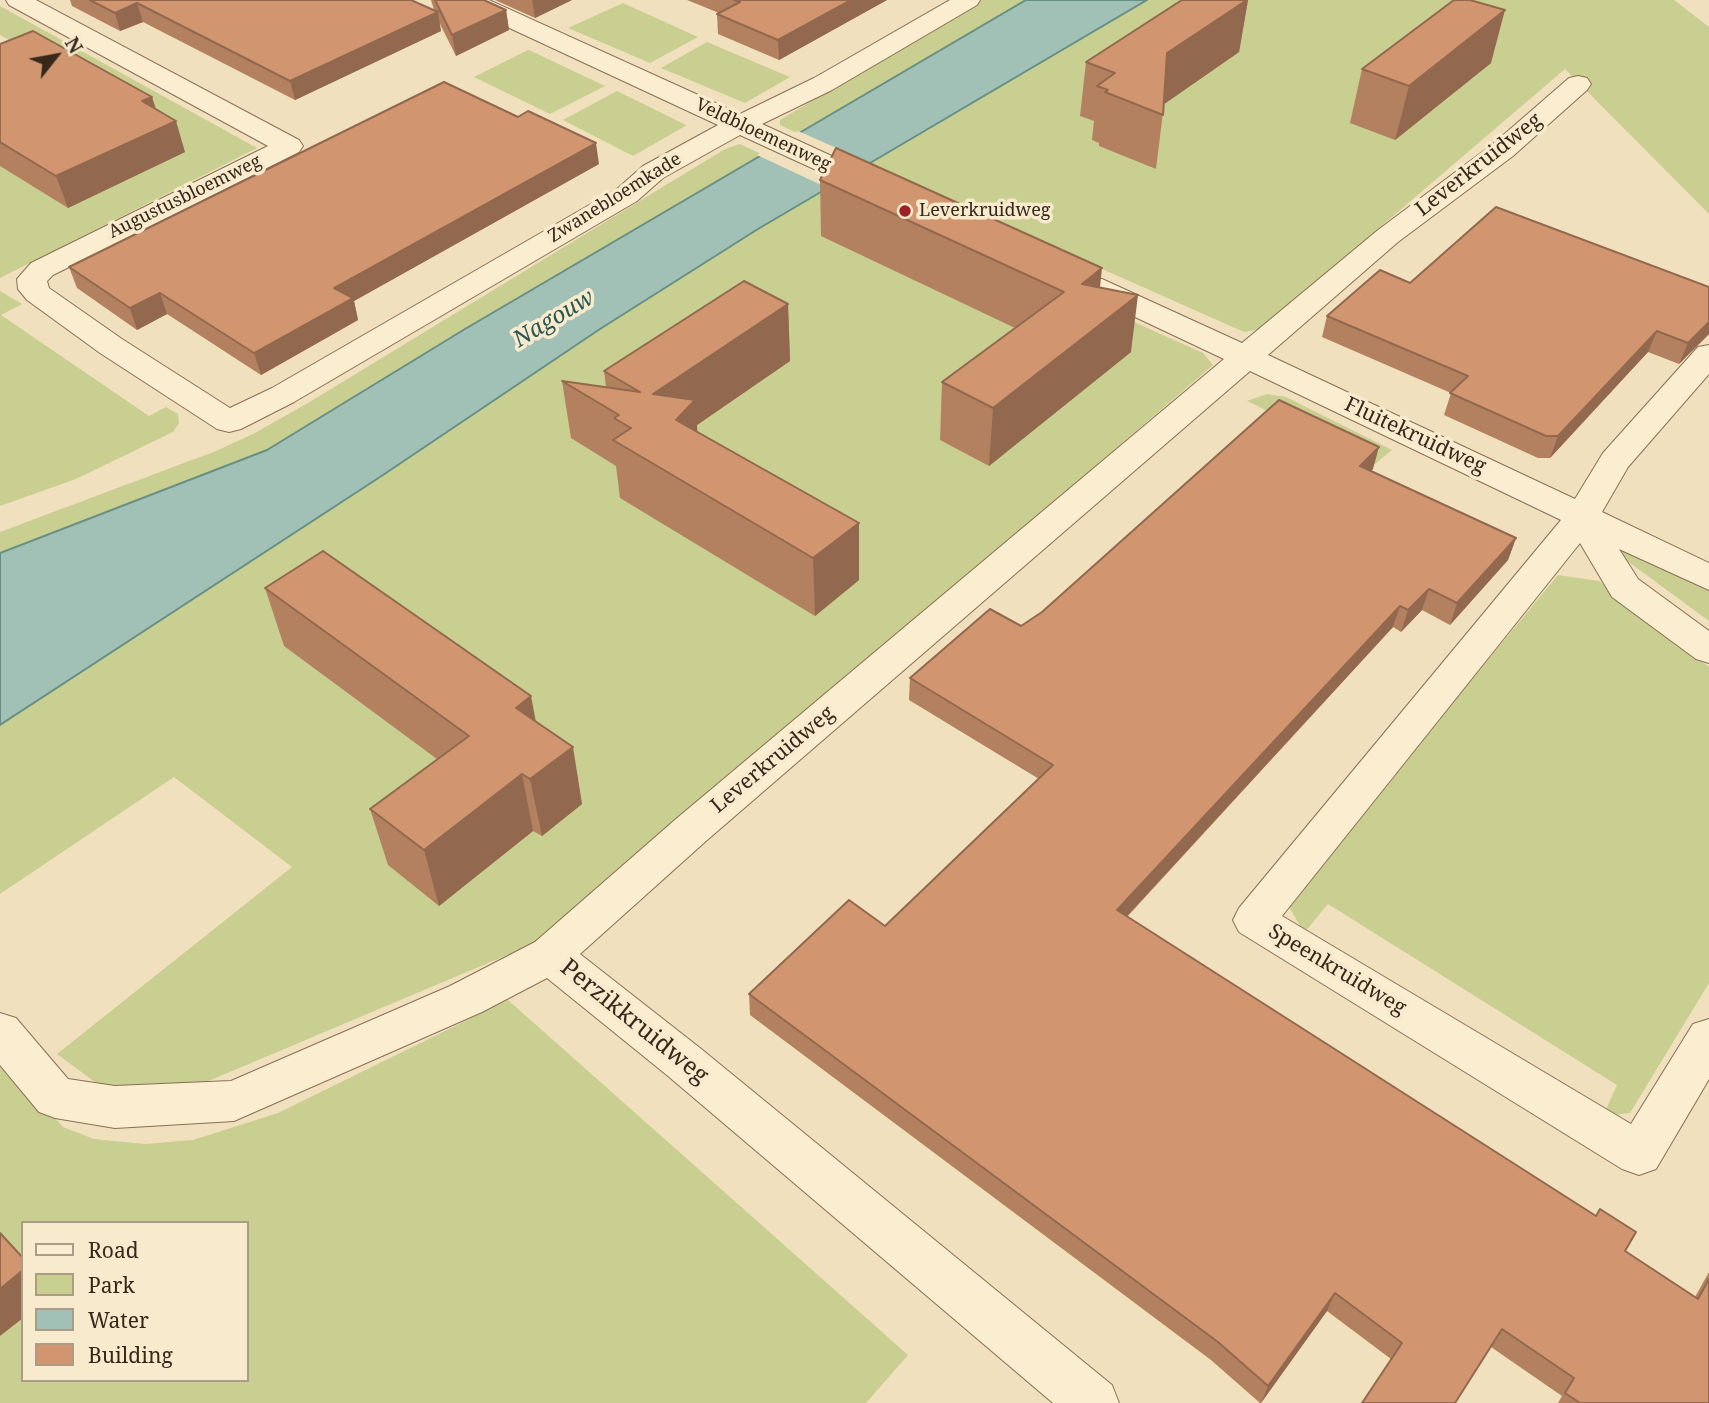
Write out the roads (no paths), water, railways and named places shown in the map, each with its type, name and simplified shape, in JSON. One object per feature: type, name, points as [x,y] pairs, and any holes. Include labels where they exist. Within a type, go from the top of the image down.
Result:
[{"type":"street","name":"Augustusbloemweg","points":[[18,0],[289,146],[41,269],[32,279],[33,289],[38,294],[111,346],[229,422]]},
{"type":"street","name":"Veldbloemenweg","points":[[469,0],[889,193]]},
{"type":"street","name":"Zwanebloemkade","points":[[229,422],[283,395],[627,195],[653,172],[704,142],[753,131],[823,84],[968,0]]},
{"type":"street","name":"Leverkruidweg","points":[[550,955],[691,830],[1388,236],[1503,150],[1578,84]]},
{"type":"street","points":[[1071,276],[1248,357]]},
{"type":"street","points":[[1709,354],[1615,461],[1582,517],[1625,588],[1709,650]]},
{"type":"street","name":"Fluitekruidweg","points":[[1248,357],[1709,578]]},
{"type":"street","name":"Speenkruidweg","points":[[1582,517],[1254,920],[1639,1154],[1709,1038]]},
{"type":"street","name":"Perzikkruidweg","points":[[0,1032],[55,1098],[115,1107],[234,1101],[466,999],[550,955],[684,1062],[1093,1403]]},
{"type":"water","name":"Nagouw","points":[[1026,0],[1147,0],[758,229],[600,329],[383,475],[0,725],[0,553],[267,450],[465,329]]},
{"type":"place","name":"Leverkruidweg","points":[[905,211]]}]
